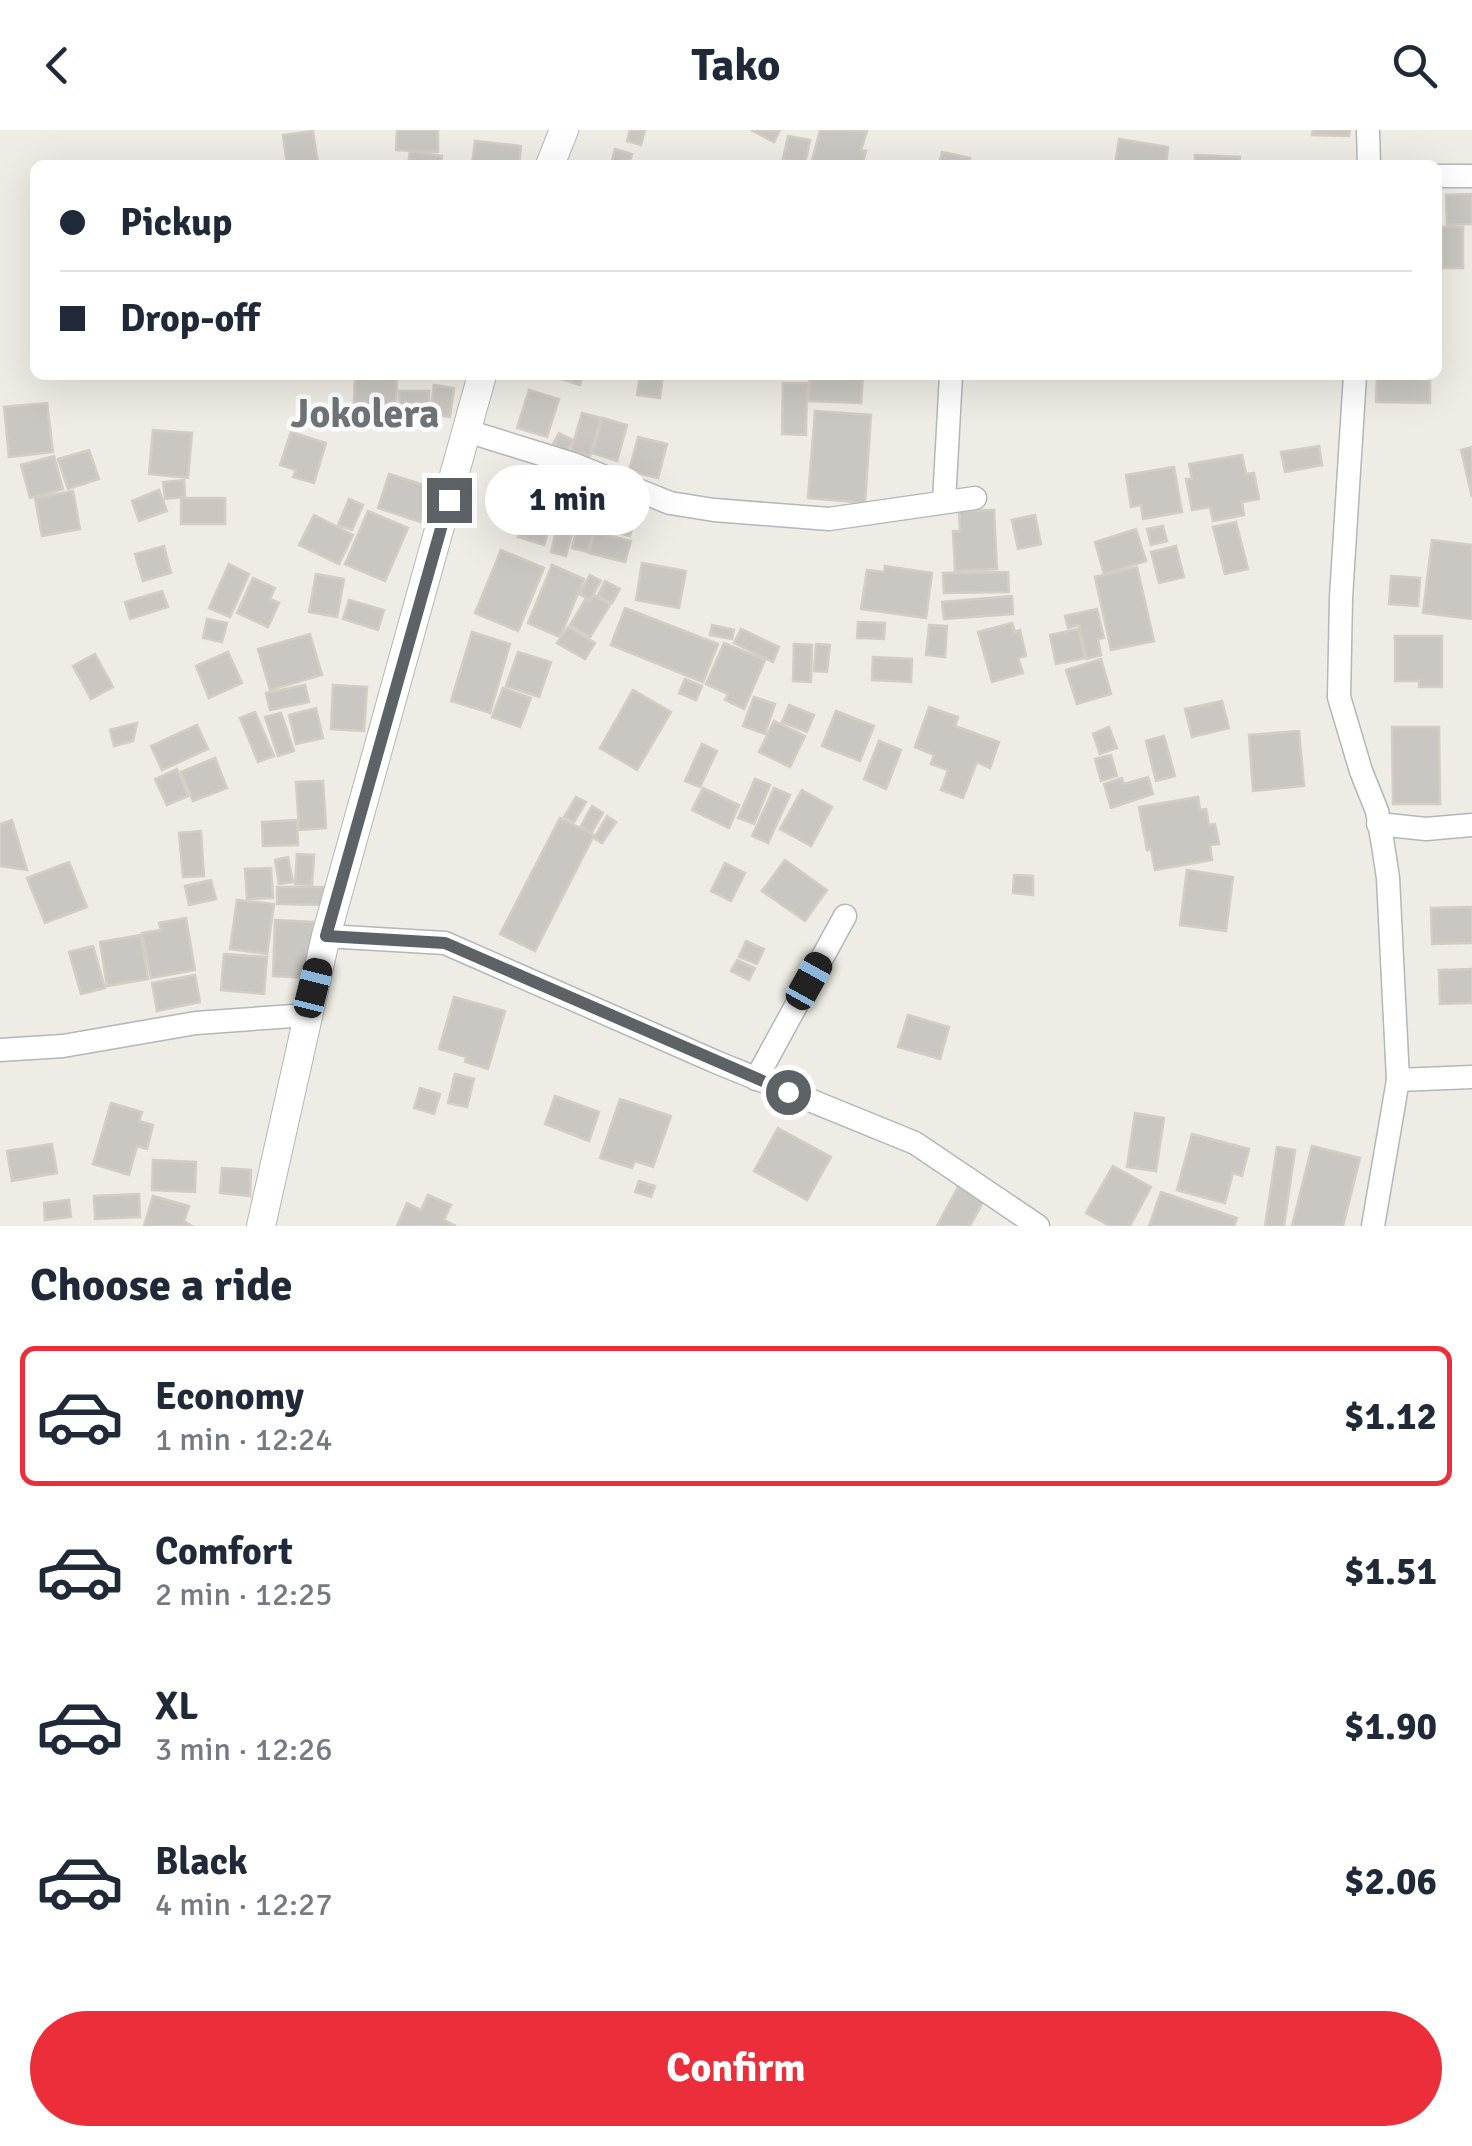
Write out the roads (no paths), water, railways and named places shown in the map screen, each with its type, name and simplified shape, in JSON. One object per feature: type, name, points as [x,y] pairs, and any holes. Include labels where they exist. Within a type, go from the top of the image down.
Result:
[{"type":"street","points":[[552,160],[564,130]]},
{"type":"street","points":[[1368,130],[1368,160]]},
{"type":"street","points":[[1442,176],[1472,176]]},
{"type":"street","points":[[262,1226],[326,936],[481,380]]},
{"type":"street","points":[[944,502],[952,380]]},
{"type":"street","points":[[1356,380],[1341,598],[1339,698],[1360,771],[1377,811],[1388,878],[1398,1080],[1374,1226]]},
{"type":"street","points":[[468,431],[574,464],[670,503],[714,510],[828,519],[975,498]]},
{"type":"street","points":[[1378,824],[1426,829],[1472,825]]},
{"type":"street","points":[[756,1078],[845,916]]},
{"type":"street","points":[[326,936],[445,943],[915,1143],[1038,1226]]},
{"type":"street","points":[[0,1050],[81,1043],[196,1022],[306,1014]]},
{"type":"street","points":[[1398,1080],[1472,1077]]},
{"type":"district","name":"Jokolera","points":[[365,414]]}]
